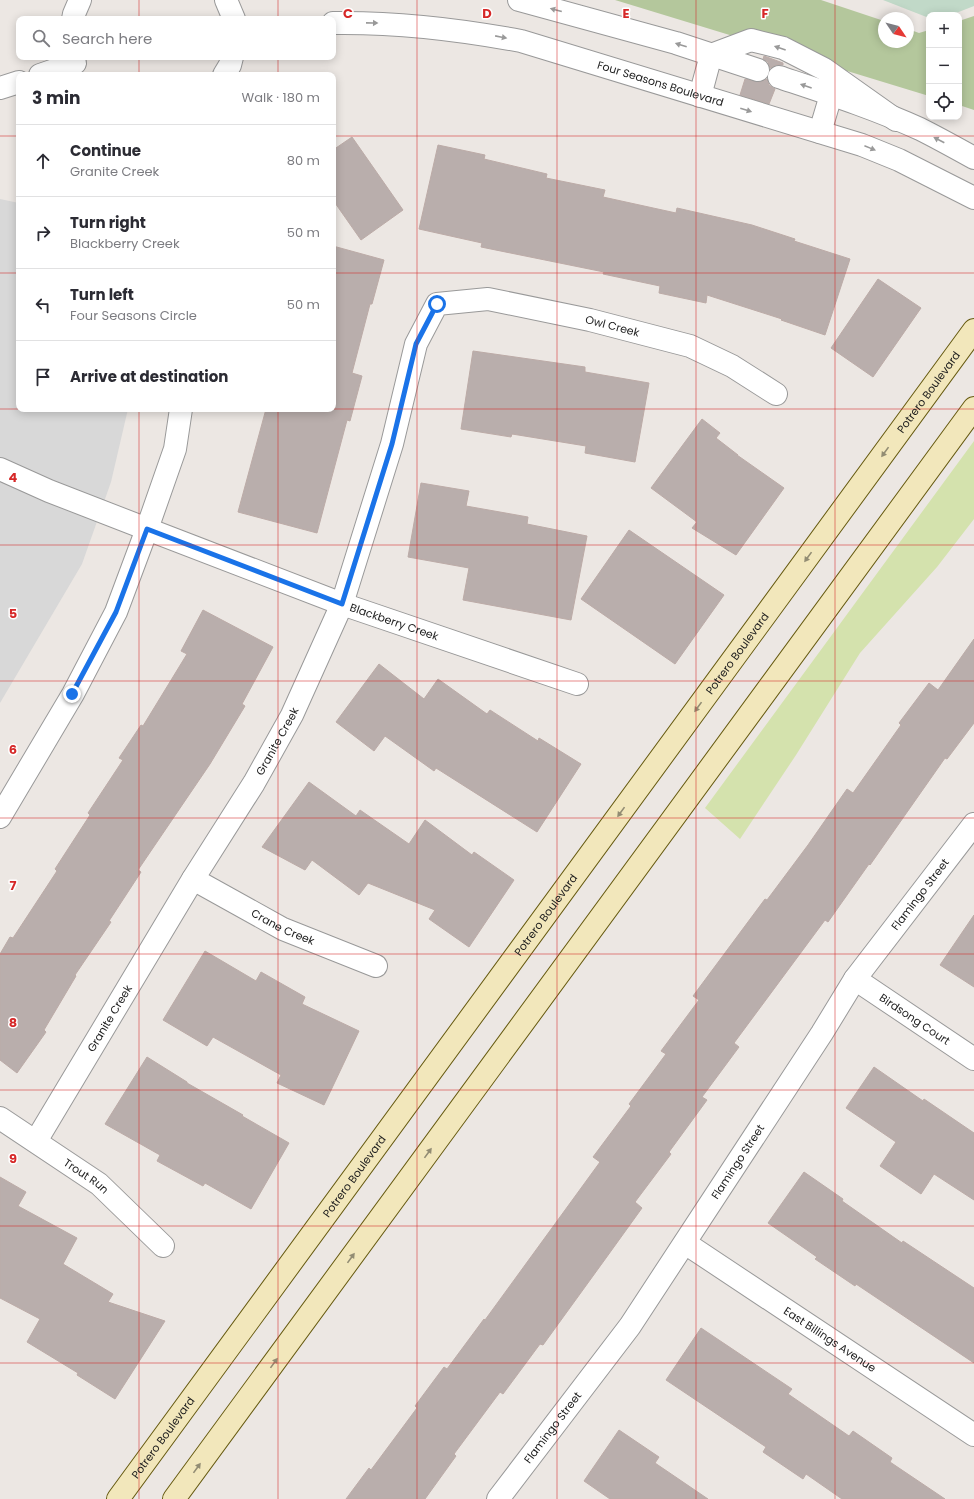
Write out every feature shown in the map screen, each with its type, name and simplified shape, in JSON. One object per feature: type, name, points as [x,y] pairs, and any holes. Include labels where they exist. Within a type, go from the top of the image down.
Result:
[{"type":"street","points":[[74,16],[80,0]]},
{"type":"street","points":[[226,0],[233,16]]},
{"type":"street","points":[[520,0],[662,39],[758,70]]},
{"type":"street","name":"Four Seasons Boulevard","points":[[336,23],[374,22],[420,26],[470,31],[521,41],[862,145],[899,160],[974,198]]},
{"type":"street","points":[[712,55],[751,40],[783,48],[824,69],[896,120]]},
{"type":"street","points":[[700,96],[712,55]]},
{"type":"street","points":[[226,72],[231,60]]},
{"type":"street","points":[[51,72],[77,65]]},
{"type":"street","points":[[779,77],[856,103],[920,129],[974,158]]},
{"type":"street","points":[[0,88],[16,83]]},
{"type":"street","points":[[820,132],[831,95]]},
{"type":"street","name":"Owl Creek","points":[[437,304],[488,299],[590,320],[690,346],[732,366],[776,394]]},
{"type":"street","name":"Granite Creek","points":[[36,1141],[193,879],[254,782],[292,715],[342,604],[392,444],[416,344],[437,304]]},
{"type":"street","name":"Potrero Boulevard","points":[[118,1499],[974,330]]},
{"type":"street","points":[[174,1499],[974,408]]},
{"type":"street","points":[[0,817],[72,694],[112,619],[147,529],[175,449],[181,412]]},
{"type":"street","name":"Blackberry Creek","points":[[0,469],[49,491],[342,604],[577,684]]},
{"type":"street","name":"Flamingo Street","points":[[502,1498],[630,1326],[822,1033],[855,979],[974,824]]},
{"type":"street","name":"Crane Creek","points":[[193,879],[283,929],[376,966]]},
{"type":"street","name":"Birdsong Court","points":[[855,979],[974,1059]]},
{"type":"street","name":"Trout Run","points":[[0,1118],[99,1184],[163,1246]]},
{"type":"street","name":"East Billings Avenue","points":[[685,1243],[974,1435]]},
{"type":"green space","points":[[615,0],[821,0],[878,19],[878,48],[914,48],[914,31],[919,33],[926,31],[926,95]]},
{"type":"green space","points":[[883,0],[974,0],[974,6],[959,12],[926,12],[926,17]]},
{"type":"green space","points":[[974,16],[974,110],[962,106],[962,20]]},
{"type":"green space","points":[[974,441],[974,519],[937,567],[860,653],[796,755],[740,839],[705,808]]},
{"type":"shaded area","points":[[0,199],[16,202],[16,412],[127,412],[111,482],[82,564],[0,703]]},
{"type":"building","points":[[764,56],[783,63],[783,65],[776,65],[770,68],[768,62],[763,59]]},
{"type":"building","points":[[745,79],[760,82],[767,79],[769,85],[775,89],[769,104],[740,95]]},
{"type":"building","points":[[352,137],[403,210],[361,240],[336,204],[336,148]]},
{"type":"building","points":[[438,145],[485,155],[484,159],[547,174],[546,178],[605,190],[603,197],[676,213],[677,208],[752,225],[795,239],[794,241],[850,259],[825,335],[781,320],[782,319],[707,295],[706,303],[659,293],[660,286],[603,274],[604,272],[481,247],[482,243],[419,229]]},
{"type":"building","points":[[336,247],[384,260],[372,304],[370,304],[352,373],[362,376],[350,421],[347,420],[317,533],[238,512],[265,412],[336,412]]},
{"type":"building","points":[[878,279],[921,308],[873,377],[831,348]]},
{"type":"building","points":[[473,351],[585,367],[585,372],[649,383],[635,462],[585,453],[586,446],[512,434],[511,437],[461,429]]},
{"type":"building","points":[[702,419],[720,433],[716,438],[737,455],[784,488],[736,555],[692,528],[697,522],[651,488]]},
{"type":"building","points":[[421,483],[469,491],[466,506],[528,517],[527,524],[587,536],[571,620],[463,600],[469,568],[408,557]]},
{"type":"building","points":[[629,530],[724,595],[675,664],[581,599]]},
{"type":"building","points":[[203,610],[273,647],[242,704],[245,706],[210,764],[138,870],[141,872],[109,921],[111,922],[75,975],[76,976],[44,1030],[46,1032],[17,1073],[0,1060],[0,954],[10,937],[13,938],[57,871],[55,869],[90,815],[88,813],[123,760],[119,758],[141,725],[143,726],[187,654],[181,651]]},
{"type":"building","points":[[974,639],[974,723],[947,759],[945,758],[828,922],[825,920],[734,1043],[739,1047],[702,1097],[707,1100],[669,1152],[671,1154],[635,1202],[642,1208],[543,1345],[540,1344],[503,1394],[500,1392],[454,1454],[456,1456],[425,1499],[346,1499],[369,1468],[371,1470],[417,1408],[415,1406],[444,1367],[447,1369],[484,1319],[485,1320],[600,1162],[593,1157],[631,1106],[629,1104],[666,1054],[661,1051],[699,1000],[693,996],[765,899],[767,900],[808,845],[847,789],[853,793],[901,725],[899,723],[929,683],[938,690]]},
{"type":"building","points":[[379,664],[424,699],[438,679],[487,714],[490,710],[538,741],[539,738],[581,764],[537,832],[436,768],[434,771],[385,736],[374,751],[336,722]]},
{"type":"building","points":[[309,782],[356,816],[360,810],[409,844],[425,820],[472,855],[474,852],[514,880],[469,947],[429,919],[435,910],[368,883],[359,895],[312,860],[305,870],[262,847]]},
{"type":"building","points":[[974,915],[974,987],[940,965]]},
{"type":"building","points":[[205,951],[256,981],[261,972],[305,997],[302,1004],[359,1031],[324,1105],[277,1083],[281,1075],[213,1037],[207,1046],[163,1020]]},
{"type":"building","points":[[147,1057],[187,1083],[289,1143],[251,1209],[205,1183],[203,1186],[157,1161],[160,1155],[105,1124]]},
{"type":"building","points":[[874,1067],[923,1101],[924,1099],[974,1133],[974,1200],[934,1174],[921,1194],[880,1166],[896,1142],[846,1108]]},
{"type":"building","points":[[804,1172],[902,1243],[903,1241],[974,1288],[974,1363],[856,1284],[855,1286],[815,1259],[817,1257],[768,1223]]},
{"type":"building","points":[[0,1177],[26,1192],[18,1206],[77,1238],[63,1264],[113,1294],[108,1302],[165,1321],[115,1399],[77,1375],[78,1373],[27,1342],[40,1319],[0,1298]]},
{"type":"building","points":[[701,1328],[792,1389],[788,1394],[849,1436],[853,1431],[892,1458],[890,1462],[945,1499],[842,1499],[806,1474],[803,1479],[763,1452],[766,1447],[666,1380]]},
{"type":"building","points":[[619,1430],[659,1457],[655,1463],[708,1499],[610,1499],[584,1481]]},
{"type":"route","points":[[72,694],[116,612],[147,529],[342,604],[392,444],[416,344],[437,304]]}]
